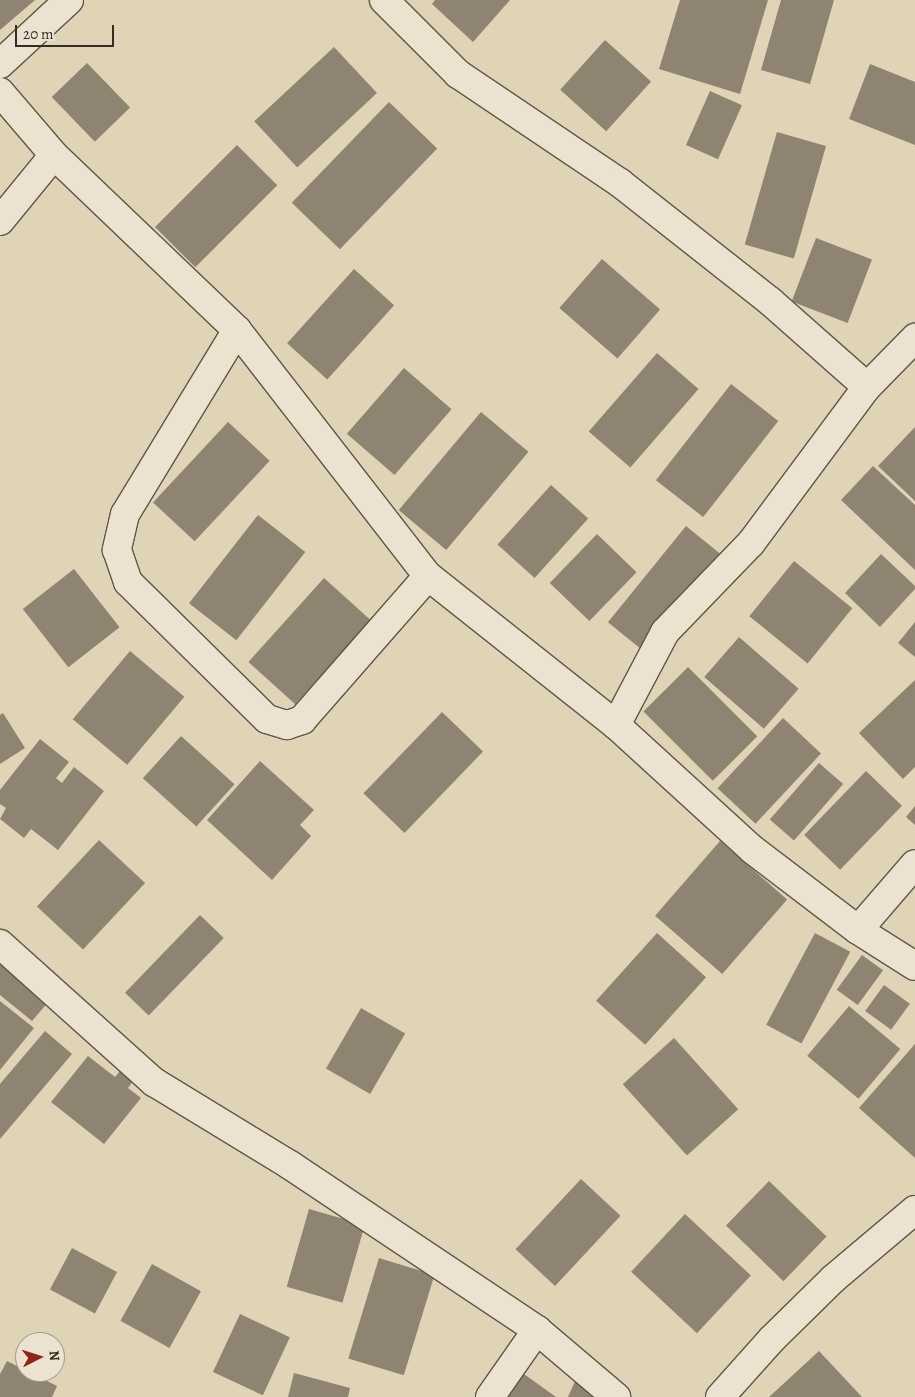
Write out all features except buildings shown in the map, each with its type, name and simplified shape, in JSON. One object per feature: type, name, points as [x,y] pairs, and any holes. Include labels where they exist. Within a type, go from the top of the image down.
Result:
[{"type":"street","points":[[0,64],[69,0]]},
{"type":"street","points":[[384,0],[458,74],[620,183],[771,302],[867,387]]},
{"type":"street","points":[[0,92],[54,155],[237,330],[428,576],[616,725],[753,850],[858,930],[915,966]]},
{"type":"street","points":[[0,221],[54,155]]},
{"type":"street","points":[[237,330],[125,514],[117,550],[128,582],[267,719],[287,725],[302,720],[428,576]]},
{"type":"street","points":[[616,725],[665,632],[751,543],[867,387],[915,338]]},
{"type":"street","points":[[858,930],[915,864]]},
{"type":"street","points":[[0,944],[154,1082],[290,1165],[537,1330],[616,1397]]},
{"type":"street","points":[[720,1397],[772,1339],[833,1279],[915,1210]]},
{"type":"street","points":[[490,1397],[537,1330]]}]
